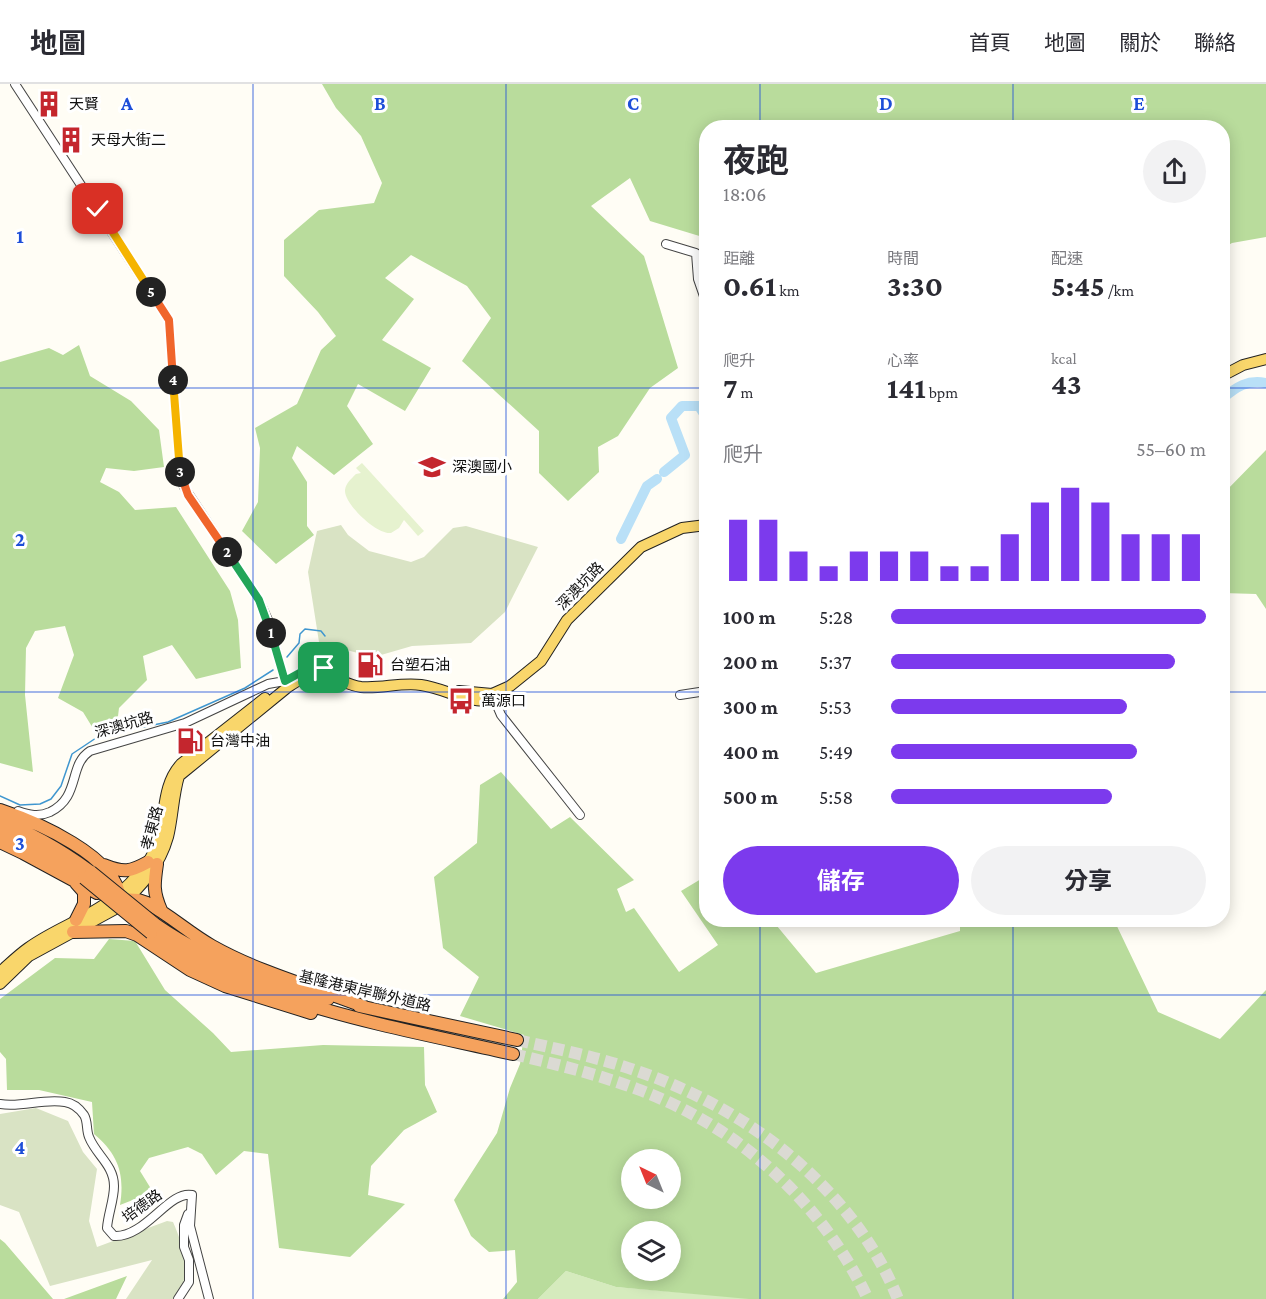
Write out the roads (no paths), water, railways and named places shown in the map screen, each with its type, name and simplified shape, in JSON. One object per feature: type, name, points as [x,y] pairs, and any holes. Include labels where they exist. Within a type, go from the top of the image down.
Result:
[{"type":"highway","points":[[0,810],[26,819],[58,848],[84,851],[104,865],[119,871],[133,870],[152,863],[153,886],[161,910]]},
{"type":"highway","name":"基隆港東岸聯外道路","points":[[0,822],[19,828],[58,848],[87,875],[186,956],[242,983],[318,1007],[513,1054]]},
{"type":"highway","name":"基隆港東岸聯外道路","points":[[0,831],[24,841],[58,848]]},
{"type":"highway","points":[[3,843],[62,874],[120,899],[138,900],[161,910],[212,945],[256,968],[365,1007]]},
{"type":"highway","points":[[84,851],[113,877],[123,914],[156,948]]},
{"type":"highway","points":[[62,874],[84,892],[81,912],[75,926],[137,934],[190,970],[225,986],[264,999],[330,1018],[395,1027]]},
{"type":"highway","name":"基隆港東岸聯外道路","points":[[153,929],[217,961],[295,991],[517,1040]]},
{"type":"main road","points":[[1230,372],[1243,365],[1266,359]]},
{"type":"main road","name":"深澳坑路","points":[[287,684],[299,672],[319,667],[358,679],[374,681],[420,678],[459,691],[492,694],[510,686],[541,661],[567,620],[641,547],[682,528],[699,526]]},
{"type":"main road","name":"孝東路","points":[[0,984],[29,956],[145,881],[152,863],[167,838],[179,776],[287,684]]},
{"type":"main road","name":"孝東路","points":[[0,972],[28,948],[75,926]]},
{"type":"street","points":[[15,84],[169,320],[179,466],[184,488],[259,600],[268,620],[287,684]]},
{"type":"street","points":[[666,244],[696,253],[699,282]]},
{"type":"street","name":"深澳坑路","points":[[0,804],[30,814],[45,814],[68,798],[82,758],[90,751],[185,723],[268,684],[287,684]]},
{"type":"street","points":[[680,695],[699,692]]},
{"type":"street","points":[[492,694],[501,715],[580,816]]},
{"type":"street","name":"培德路","points":[[0,1104],[10,1106],[44,1101],[66,1102],[81,1112],[85,1117],[89,1138],[112,1172],[114,1185],[107,1227],[114,1236],[123,1236],[133,1232],[164,1210],[177,1197],[192,1196],[192,1206]]},
{"type":"street","points":[[178,1299],[189,1282],[189,1260],[184,1247],[184,1225],[192,1206]]},
{"type":"street","points":[[192,1206],[190,1227],[209,1299]]},
{"type":"waterway","points":[[1230,393],[1242,385],[1254,382],[1266,383]]},
{"type":"waterway","points":[[664,472],[685,455],[671,418],[682,406],[699,406]]},
{"type":"waterway","points":[[621,539],[647,486],[657,479]]},
{"type":"waterway","points":[[287,657],[299,643],[300,634],[305,629],[321,631],[325,636]]},
{"type":"waterway","points":[[0,796],[20,805],[40,804],[51,799],[61,786],[72,754],[99,736],[168,722],[245,688],[273,670]]},
{"type":"tunnel","points":[[517,1040],[592,1057],[637,1071],[678,1087],[756,1130],[825,1188],[854,1222],[879,1259],[898,1299]]},
{"type":"tunnel","points":[[513,1054],[591,1074],[637,1089],[674,1105],[709,1124],[742,1146],[773,1172],[827,1230],[868,1299]]},
{"type":"place","name":"天賢","points":[[49,104]]},
{"type":"place","name":"天母大街二","points":[[71,140]]},
{"type":"place","name":"深澳國小","points":[[432,467]]},
{"type":"place","name":"台塑石油","points":[[370,665]]},
{"type":"place","name":"萬源口","points":[[461,701]]},
{"type":"place","name":"台灣中油","points":[[190,741]]}]
